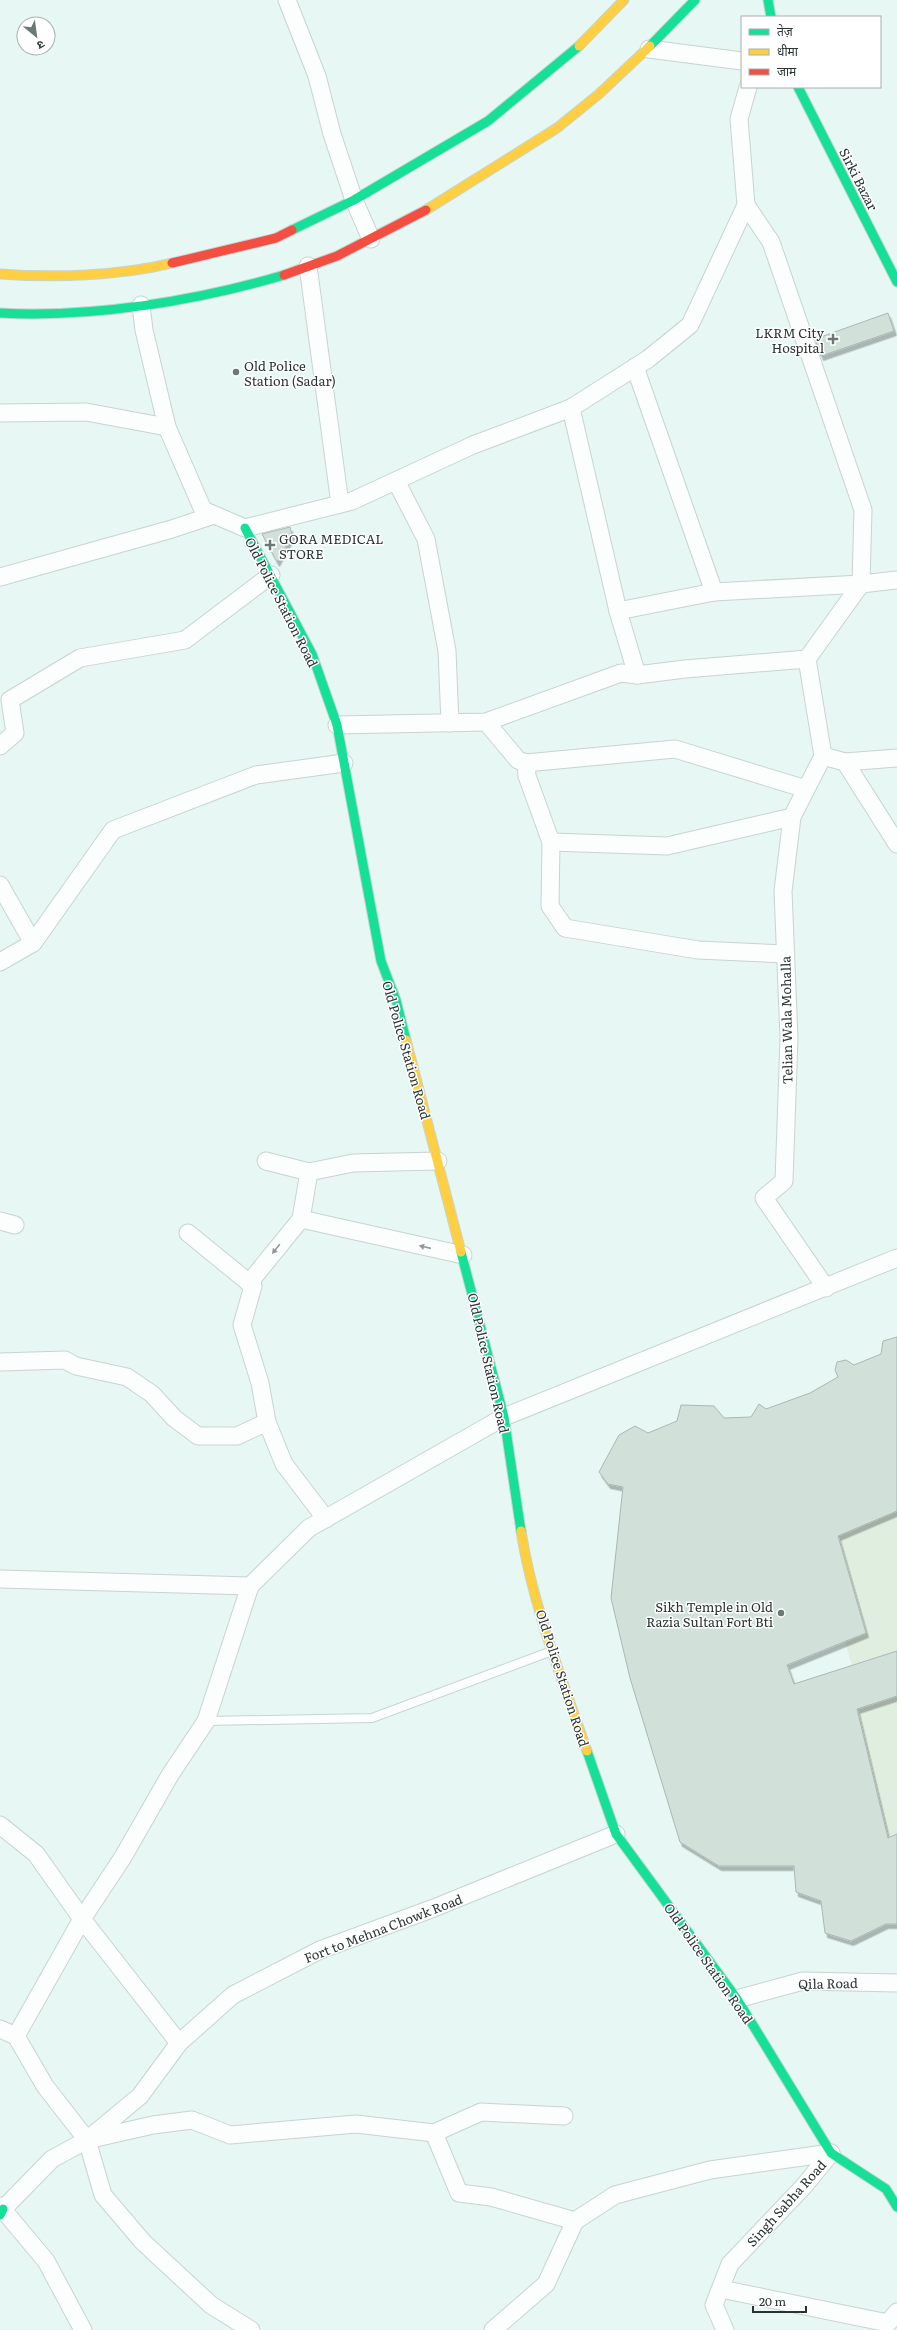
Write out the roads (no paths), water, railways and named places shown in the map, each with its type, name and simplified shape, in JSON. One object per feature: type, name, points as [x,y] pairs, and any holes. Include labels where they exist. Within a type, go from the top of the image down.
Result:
[{"type":"street","points":[[287,0],[317,76],[332,134],[354,200],[372,239]]},
{"type":"street","points":[[0,274],[46,277],[153,268],[276,238],[354,200],[488,121],[571,54],[624,0]]},
{"type":"street","points":[[0,313],[27,315],[74,312],[141,305],[206,295],[262,282],[336,256],[402,223],[482,176],[565,122],[649,49],[695,0]]},
{"type":"street","points":[[768,0],[771,16]]},
{"type":"street","points":[[649,49],[741,61]]},
{"type":"street","name":"Old Police Station Road","points":[[141,305],[144,330],[168,427],[203,510],[245,528],[352,501],[473,445],[571,408],[635,368],[690,325],[746,205],[739,119],[748,88]]},
{"type":"street","name":"Sirki Bazar","points":[[799,88],[897,282]]},
{"type":"street","points":[[746,205],[771,242],[862,510],[860,584],[806,658],[823,756],[844,762],[897,758]]},
{"type":"street","points":[[308,266],[340,504]]},
{"type":"street","points":[[635,368],[714,592]]},
{"type":"street","points":[[571,408],[618,612],[637,675]]},
{"type":"street","points":[[0,413],[86,412],[168,427]]},
{"type":"street","points":[[396,481],[426,540],[447,651],[450,722]]},
{"type":"street","points":[[0,577],[172,529],[214,515]]},
{"type":"street","name":"Old Police Station Road","points":[[245,528],[312,654],[337,725],[381,961],[396,1000],[504,1417],[526,1561],[552,1651],[616,1834],[737,1999],[831,2154]]},
{"type":"street","points":[[0,746],[15,733],[10,700],[80,658],[185,640],[271,575]]},
{"type":"street","points":[[618,612],[714,592],[860,584],[897,580]]},
{"type":"street","points":[[337,725],[486,722],[621,673],[637,675],[806,658]]},
{"type":"street","points":[[486,722],[518,760],[526,763],[675,749],[806,790]]},
{"type":"street","name":"Telian Wala Mohalla","points":[[823,756],[792,817],[783,891],[789,1038],[784,1181],[764,1198],[826,1288]]},
{"type":"street","points":[[844,762],[897,844]]},
{"type":"street","points":[[0,962],[32,943],[113,830],[256,774],[344,763]]},
{"type":"street","points":[[526,763],[528,776],[551,842],[550,906],[565,928],[698,950],[786,954]]},
{"type":"street","points":[[551,842],[667,846],[792,817]]},
{"type":"street","points":[[0,885],[32,943]]},
{"type":"street","points":[[266,1161],[309,1172],[353,1163],[438,1161]]},
{"type":"street","points":[[249,1283],[301,1219],[309,1172]]},
{"type":"street","points":[[301,1219],[463,1255]]},
{"type":"street","points":[[188,1233],[253,1286],[242,1325],[260,1383],[267,1422],[284,1464],[326,1518]]},
{"type":"street","points":[[16,2036],[82,1919],[123,1857],[170,1775],[206,1721],[250,1586],[309,1528],[504,1417],[897,1258]]},
{"type":"street","points":[[0,1362],[65,1360],[76,1366],[127,1376],[152,1394],[174,1418],[198,1436],[237,1436],[267,1422]]},
{"type":"street","points":[[0,1580],[250,1586]]},
{"type":"street","points":[[0,1824],[36,1854],[82,1919],[179,2043]]},
{"type":"street","name":"Fort to Mehna Chowk Road","points":[[87,2140],[140,2096],[179,2043],[233,1995],[320,1950],[434,1908],[616,1834]]},
{"type":"street","name":"Qila Road","points":[[737,1999],[803,1981],[897,1983]]},
{"type":"street","points":[[0,2029],[16,2036],[44,2086],[87,2140],[103,2195],[138,2236],[211,2304],[251,2330]]},
{"type":"street","points":[[83,2330],[46,2261],[1,2210],[52,2159],[87,2140],[153,2125],[192,2120],[230,2134],[356,2124],[434,2133],[481,2112],[564,2116]]},
{"type":"street","points":[[434,2133],[460,2193],[491,2197],[575,2221]]},
{"type":"street","points":[[493,2330],[546,2284],[575,2221],[615,2194],[710,2170],[831,2154]]},
{"type":"street","name":"Singh Sabha Road","points":[[725,2330],[714,2305],[730,2264],[804,2186],[831,2154],[892,2186],[897,2207]]},
{"type":"street","points":[[721,2289],[888,2323],[897,2312]]},
{"type":"lane","points":[[206,1721],[372,1718],[552,1651]]},
{"type":"place","name":"LKRM City Hospital","points":[[833,339]]},
{"type":"place","name":"Old Police Station (Sadar)","points":[[236,372]]},
{"type":"place","name":"GORA MEDICAL STORE","points":[[270,545]]},
{"type":"place","name":"Sikh Temple in Old Razia Sultan Fort Bti","points":[[781,1613]]}]
